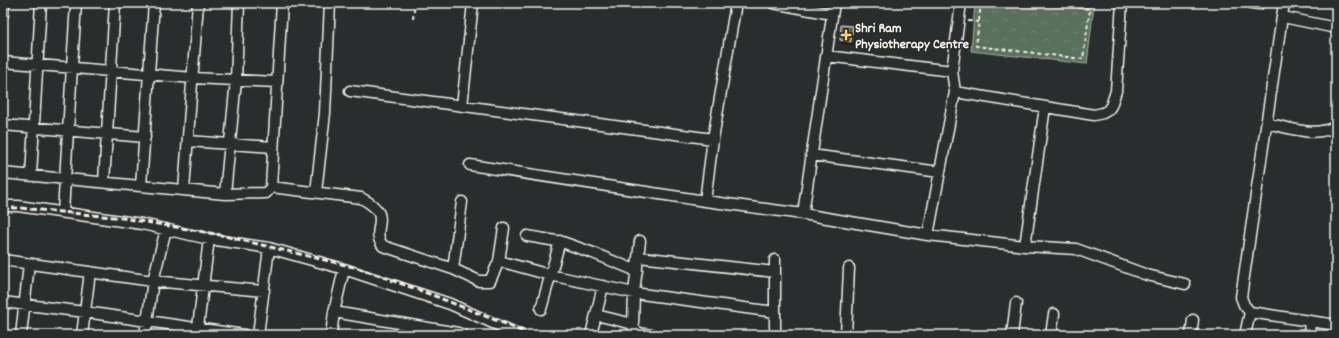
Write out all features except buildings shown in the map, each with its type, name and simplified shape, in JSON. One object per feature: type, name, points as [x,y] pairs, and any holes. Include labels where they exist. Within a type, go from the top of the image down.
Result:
[{"type":"street","points":[[3,14],[4,3]]},
{"type":"street","points":[[31,175],[41,3]]},
{"type":"street","points":[[63,212],[76,3]]},
{"type":"street","points":[[104,182],[115,3]]},
{"type":"street","points":[[141,186],[154,3]]},
{"type":"street","points":[[184,190],[198,3]]},
{"type":"street","points":[[225,194],[236,80],[239,3]]},
{"type":"street","points":[[3,173],[225,194],[264,194],[268,192],[271,187],[282,3]]},
{"type":"street","points":[[316,192],[325,113],[330,3]]},
{"type":"street","points":[[462,106],[473,3]]},
{"type":"street","points":[[705,201],[713,139],[736,3]]},
{"type":"street","points":[[773,3],[832,14]]},
{"type":"street","points":[[803,214],[834,3]]},
{"type":"street","points":[[928,235],[955,92],[952,71],[961,3]]},
{"type":"street","points":[[955,92],[1094,115],[1103,113],[1111,106],[1116,91],[1122,3]]},
{"type":"street","points":[[1284,3],[1241,297],[1244,305],[1250,312],[1336,325]]},
{"type":"street","points":[[1283,17],[1336,28]]},
{"type":"street","points":[[826,56],[952,71]]},
{"type":"street","points":[[3,62],[192,78],[277,82]]},
{"type":"street","points":[[350,91],[713,139]]},
{"type":"street","points":[[1025,246],[1045,107]]},
{"type":"street","points":[[1267,123],[1313,131],[1324,130],[1336,126]]},
{"type":"street","points":[[3,125],[107,135],[145,137]]},
{"type":"street","points":[[188,141],[274,146]]},
{"type":"street","points":[[811,155],[940,172]]},
{"type":"street","points":[[470,165],[705,201],[803,214],[928,235],[1025,246],[1076,249],[1147,275],[1185,284]]},
{"type":"street","points":[[271,187],[361,198],[375,207],[380,215],[378,237],[383,246],[453,268],[479,280],[488,282],[491,280],[499,261],[504,228]]},
{"type":"street","points":[[453,268],[462,202]]},
{"type":"street","points":[[3,206],[18,206],[142,224],[209,239],[268,248],[344,269],[450,304],[520,335]]},
{"type":"street","points":[[145,335],[153,281],[166,230]]},
{"type":"street","points":[[527,236],[560,241],[593,252],[637,271]]},
{"type":"street","points":[[198,332],[209,239]]},
{"type":"street","points":[[541,309],[560,241]]},
{"type":"street","points":[[640,241],[634,293],[634,328],[638,333],[654,335]]},
{"type":"street","points":[[258,335],[268,248]]},
{"type":"street","points":[[639,257],[775,272]]},
{"type":"street","points":[[3,260],[153,281],[264,291]]},
{"type":"street","points":[[775,260],[775,335]]},
{"type":"street","points":[[499,261],[550,275],[634,293],[775,312]]},
{"type":"street","points":[[21,335],[29,264]]},
{"type":"street","points":[[846,335],[849,268]]},
{"type":"street","points":[[331,335],[334,312],[344,269]]},
{"type":"street","points":[[82,335],[90,272]]},
{"type":"street","points":[[591,335],[603,286]]},
{"type":"street","points":[[3,302],[146,321],[198,332],[244,335]]},
{"type":"street","points":[[1012,335],[1016,303]]},
{"type":"street","points":[[334,312],[464,335]]},
{"type":"street","points":[[1245,335],[1250,312]]},
{"type":"street","points":[[1051,335],[1054,314]]},
{"type":"street","points":[[596,315],[634,324]]},
{"type":"street","points":[[1191,335],[1193,320]]},
{"type":"street","points":[[1308,335],[1310,321]]},
{"type":"path","points":[[413,19],[415,3]]},
{"type":"path","points":[[981,3],[976,46],[1084,59],[1090,9],[1041,3]]},
{"type":"green space","points":[[975,3],[1078,3],[1094,5],[1087,64],[971,51]]},
{"type":"railway","points":[[3,208],[20,208],[123,218],[216,234],[358,268],[427,293],[508,325],[529,335]]},
{"type":"place","name":"Shri Ram Physiotherapy Centre","points":[[846,35]]}]
